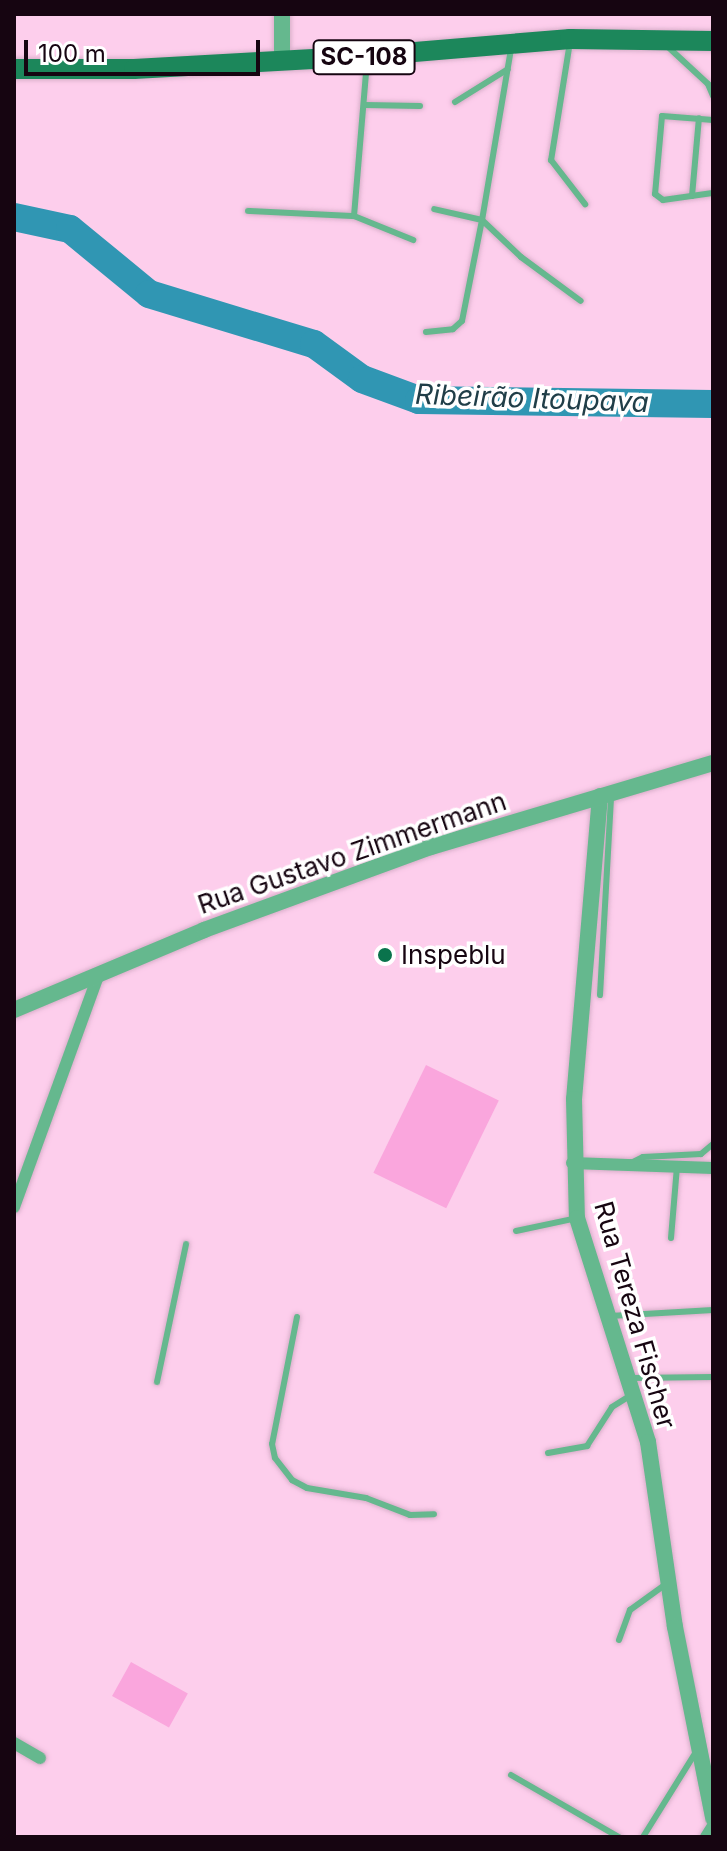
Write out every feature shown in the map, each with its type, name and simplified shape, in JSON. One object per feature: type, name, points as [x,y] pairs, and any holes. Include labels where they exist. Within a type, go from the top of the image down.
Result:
[{"type":"main road","name":"SC-108","points":[[14,69],[134,69],[367,56],[512,41],[713,41]]},
{"type":"street","points":[[282,14],[282,59]]},
{"type":"street","name":"Rua Gustavo Zimmermann","points":[[14,1010],[99,974],[431,847],[713,763]]},
{"type":"street","name":"Rua Tereza Fischer","points":[[606,795],[572,1163],[577,1218],[648,1442],[669,1583],[713,1818]]},
{"type":"street","points":[[14,1207],[99,974]]},
{"type":"street","points":[[572,1163],[713,1168]]},
{"type":"street","points":[[14,1743],[40,1758]]},
{"type":"street","name":"Rua Tereza Fischer","points":[[698,1749],[713,1769]]},
{"type":"street","points":[[706,1837],[713,1826]]},
{"type":"lane","points":[[570,39],[551,160],[585,204]]},
{"type":"lane","points":[[658,39],[708,84],[713,96]]},
{"type":"lane","points":[[426,332],[453,329],[462,321],[512,41]]},
{"type":"lane","points":[[354,216],[367,56]]},
{"type":"lane","points":[[455,102],[508,69]]},
{"type":"lane","points":[[365,105],[420,106]]},
{"type":"lane","points":[[713,120],[664,115],[659,124],[657,198],[713,193]]},
{"type":"lane","points":[[692,196],[699,118]]},
{"type":"lane","points":[[434,209],[482,220],[521,257],[581,301]]},
{"type":"lane","points":[[248,211],[354,216],[413,240]]},
{"type":"lane","points":[[600,995],[606,795]]},
{"type":"lane","points":[[629,1165],[643,1157],[701,1154],[713,1144]]},
{"type":"lane","points":[[671,1238],[677,1167]]},
{"type":"lane","points":[[516,1231],[577,1218]]},
{"type":"lane","points":[[157,1382],[186,1244]]},
{"type":"lane","points":[[610,1316],[713,1310]]},
{"type":"lane","points":[[297,1317],[272,1444],[275,1458],[292,1480],[307,1488],[366,1498],[410,1515],[434,1514]]},
{"type":"lane","points":[[548,1453],[587,1446],[612,1407],[632,1386],[713,1377]]},
{"type":"lane","points":[[619,1640],[630,1610],[669,1583]]},
{"type":"lane","points":[[643,1837],[698,1749]]},
{"type":"lane","points":[[511,1775],[619,1837]]},
{"type":"shaded area","points":[[426,1065],[499,1101],[446,1208],[373,1173]]},
{"type":"shaded area","points":[[131,1662],[188,1694],[169,1728],[112,1696]]},
{"type":"waterway","name":"Ribeirão Itoupava","points":[[14,217],[70,229],[149,294],[314,344],[362,379],[419,400],[713,404]]},
{"type":"place","name":"Inspeblu","points":[[385,955]]}]
